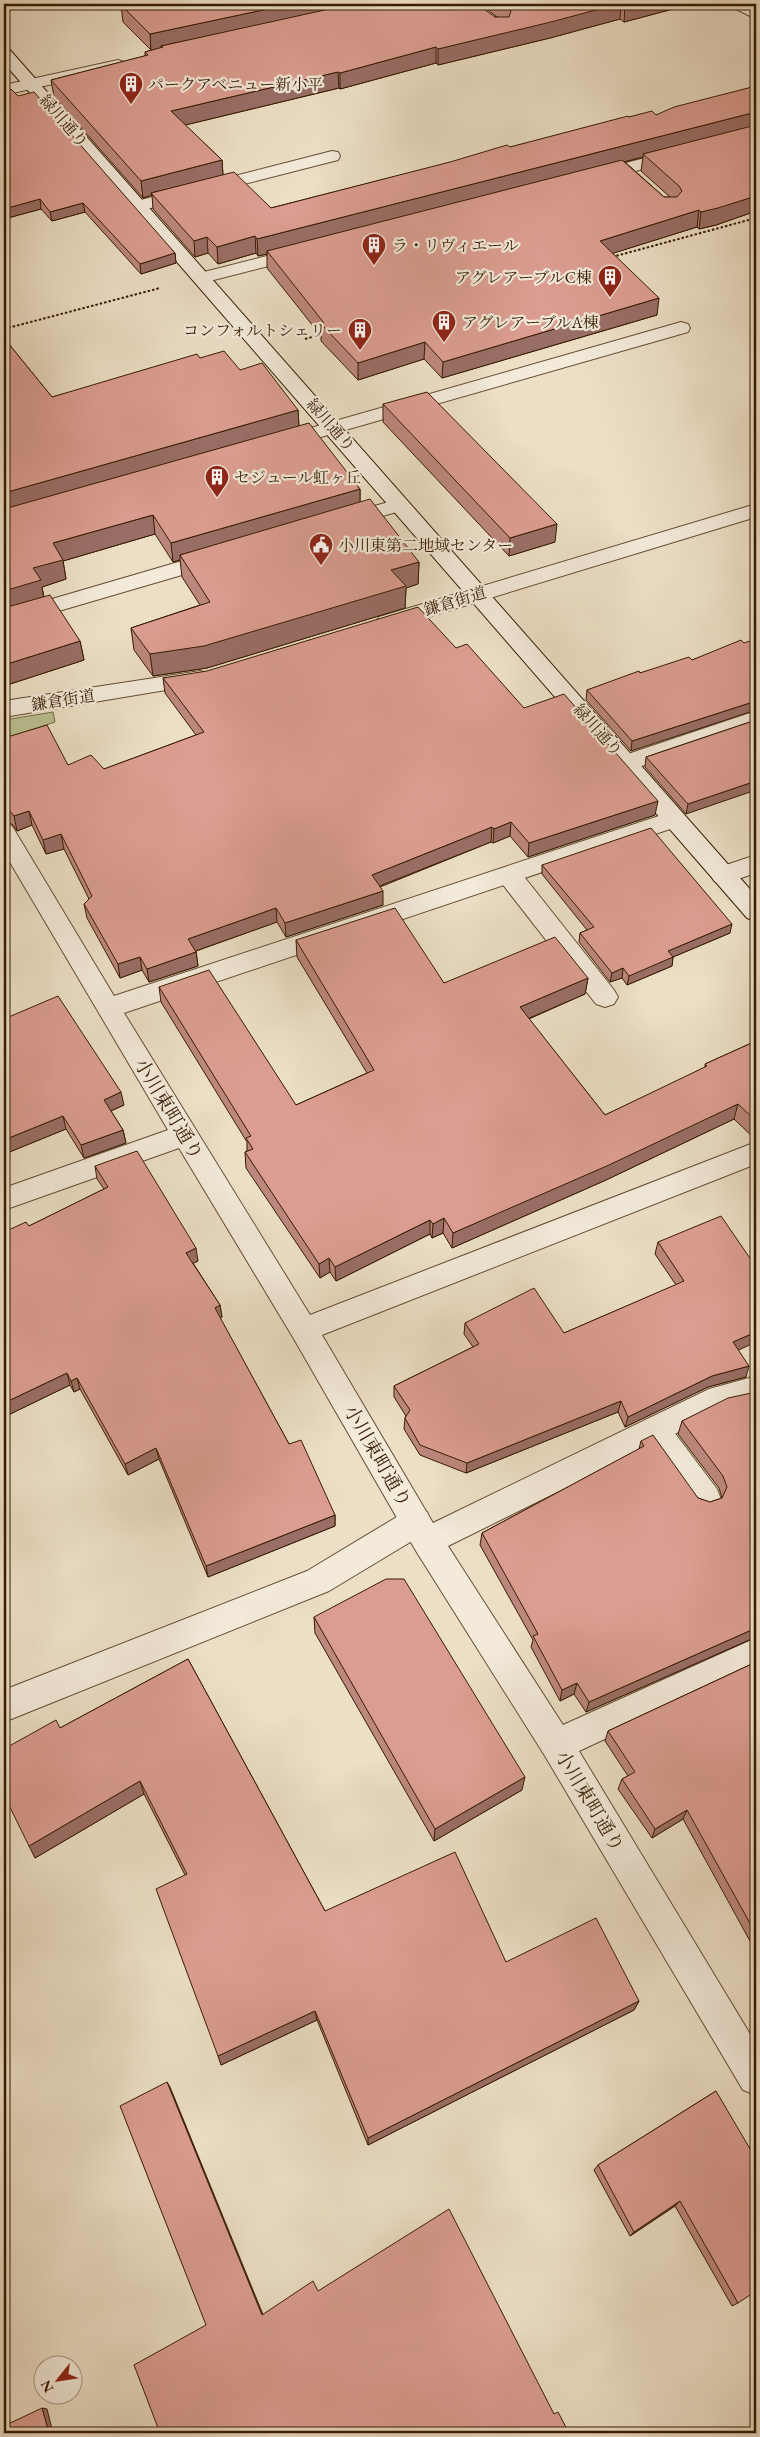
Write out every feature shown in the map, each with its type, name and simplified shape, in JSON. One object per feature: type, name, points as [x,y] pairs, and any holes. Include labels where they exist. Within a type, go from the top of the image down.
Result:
[{"type":"street","points":[[737,4],[756,14]]},
{"type":"street","name":"緑川通り","points":[[4,53],[334,427],[756,912]]},
{"type":"street","points":[[4,90],[133,61]]},
{"type":"street","points":[[577,180],[690,151]]},
{"type":"street","points":[[139,206],[332,156]]},
{"type":"street","points":[[625,168],[640,181]]},
{"type":"street","points":[[202,278],[321,247]]},
{"type":"street","points":[[259,449],[680,328]]},
{"type":"street","points":[[326,526],[400,505]]},
{"type":"street","name":"鎌倉街道","points":[[367,628],[756,510]]},
{"type":"street","points":[[4,620],[232,554]]},
{"type":"street","name":"鎌倉街道","points":[[4,709],[217,674]]},
{"type":"street","points":[[627,763],[756,719]]},
{"type":"street","points":[[108,1008],[674,819]]},
{"type":"street","name":"小川東町通り","points":[[4,832],[184,1135],[304,1330],[422,1531],[557,1745],[756,2078]]},
{"type":"street","points":[[724,875],[756,864]]},
{"type":"street","points":[[508,875],[605,996]]},
{"type":"street","points":[[4,1199],[184,1135]]},
{"type":"street","points":[[304,1330],[756,1154]]},
{"type":"street","points":[[4,1706],[318,1581],[422,1531],[656,1429],[719,1398],[746,1393],[756,1388]]},
{"type":"street","points":[[656,1429],[706,1499]]},
{"type":"street","points":[[557,1745],[756,1653]]},
{"type":"path","points":[[604,259],[756,218]]},
{"type":"path","points":[[4,329],[202,278]]},
{"type":"path","points":[[264,349],[328,332]]},
{"type":"green space","points":[[53,712],[55,722],[4,739],[4,720]]},
{"type":"building","points":[[291,4],[150,34],[121,5]]},
{"type":"building","points":[[352,4],[477,4],[495,17],[509,17],[511,11],[501,4],[618,4],[438,49],[436,47],[340,73],[171,111],[222,160],[141,181],[51,80],[148,55],[145,52],[163,47],[161,46]]},
{"type":"building","points":[[756,86],[756,112],[257,239],[255,236],[217,247],[207,237],[194,241],[151,193],[234,172],[271,208],[450,162],[507,145],[510,147],[652,111],[656,115],[674,107]]},
{"type":"building","points":[[11,89],[18,96],[34,92],[175,253],[140,264],[83,203],[50,212],[40,199],[4,209],[4,91]]},
{"type":"building","points":[[756,125],[756,196],[718,208],[701,212],[699,210],[600,241],[659,298],[443,362],[425,342],[358,363],[321,324],[324,323],[267,251],[622,160],[664,197],[677,197],[682,191],[679,186],[643,154]]},
{"type":"building","points":[[4,338],[52,397],[197,354],[200,358],[224,351],[240,370],[262,363],[298,410],[4,493]]},
{"type":"building","points":[[427,392],[557,524],[510,538],[383,404]]},
{"type":"building","points":[[309,423],[360,489],[171,543],[153,515],[53,543],[63,560],[33,568],[41,580],[4,591],[4,509]]},
{"type":"building","points":[[370,499],[419,562],[391,570],[406,586],[204,646],[150,654],[131,628],[210,602],[180,555]]},
{"type":"building","points":[[50,595],[80,641],[4,665],[4,608]]},
{"type":"building","points":[[418,607],[456,648],[467,644],[524,708],[564,694],[658,801],[529,843],[511,822],[494,829],[492,827],[372,875],[383,891],[285,923],[276,908],[188,939],[196,952],[147,969],[140,957],[118,964],[84,904],[92,896],[61,834],[43,840],[29,811],[14,816],[9,810],[4,809],[4,738],[47,725],[68,765],[91,755],[104,769],[204,732],[163,678],[207,671]]},
{"type":"building","points":[[756,639],[756,701],[632,741],[587,690],[639,671],[640,673],[689,657],[692,660],[741,640],[744,643]]},
{"type":"building","points":[[756,720],[756,781],[688,804],[646,757]]},
{"type":"building","points":[[651,828],[732,924],[668,951],[673,957],[629,976],[623,968],[612,973],[580,933],[594,927],[542,865]]},
{"type":"building","points":[[395,908],[444,983],[555,937],[588,978],[520,1007],[605,1115],[707,1066],[705,1064],[756,1041],[756,1121],[738,1104],[609,1165],[453,1233],[444,1218],[433,1224],[430,1220],[335,1267],[329,1258],[319,1264],[245,1152],[253,1149],[246,1138],[251,1136],[159,987],[209,970],[296,1105],[374,1070],[296,940]]},
{"type":"building","points":[[58,996],[121,1092],[104,1100],[123,1130],[81,1145],[63,1116],[4,1140],[4,1019]]},
{"type":"building","points":[[137,1151],[196,1248],[186,1253],[220,1305],[215,1308],[289,1444],[301,1440],[335,1515],[206,1566],[156,1448],[125,1464],[77,1378],[71,1381],[67,1373],[4,1403],[4,1232],[26,1222],[29,1226],[108,1187],[95,1166]]},
{"type":"building","points":[[721,1216],[756,1267],[756,1332],[733,1342],[749,1366],[712,1376],[628,1417],[621,1401],[467,1463],[420,1445],[405,1418],[410,1410],[394,1386],[479,1344],[465,1323],[534,1288],[564,1333],[684,1281],[658,1242]]},
{"type":"building","points":[[756,1392],[756,1628],[589,1702],[577,1683],[562,1690],[533,1636],[538,1634],[482,1533],[644,1446],[641,1441],[653,1435],[698,1498],[710,1502],[722,1498],[727,1487],[723,1476],[682,1421],[728,1398]]},
{"type":"building","points":[[386,1579],[404,1579],[525,1777],[435,1829],[314,1617]]},
{"type":"building","points":[[188,1659],[325,1911],[455,1852],[506,1962],[596,1918],[639,2001],[368,2138],[315,2011],[218,2056],[156,1889],[187,1874],[140,1781],[29,1846],[4,1795],[4,1749],[56,1720],[60,1728]]},
{"type":"building","points":[[756,1662],[756,1934],[687,1810],[655,1829],[622,1779],[635,1772],[608,1731]]},
{"type":"building","points":[[167,2082],[262,2315],[313,2281],[318,2291],[449,2209],[554,2414],[558,2412],[569,2433],[160,2433],[134,2365],[206,2325],[120,2106]]},
{"type":"building","points":[[716,2091],[756,2159],[756,2291],[738,2303],[680,2201],[634,2232],[598,2165]]},
{"type":"building","points":[[42,2408],[49,2433],[4,2433],[4,2426]]},
{"type":"place","name":"パークアベニュー新小平","points":[[131,105]]},
{"type":"place","name":"ラ・リヴィエール","points":[[374,266]]},
{"type":"place","name":"アグレアーブルC棟","points":[[610,298]]},
{"type":"place","name":"アグレアーブルA棟","points":[[444,343]]},
{"type":"place","name":"コンフォルトシェリー","points":[[360,351]]},
{"type":"place","name":"セジュール虹ヶ丘","points":[[217,498]]},
{"type":"place","name":"小川東第二地域センター","points":[[321,566]]}]
